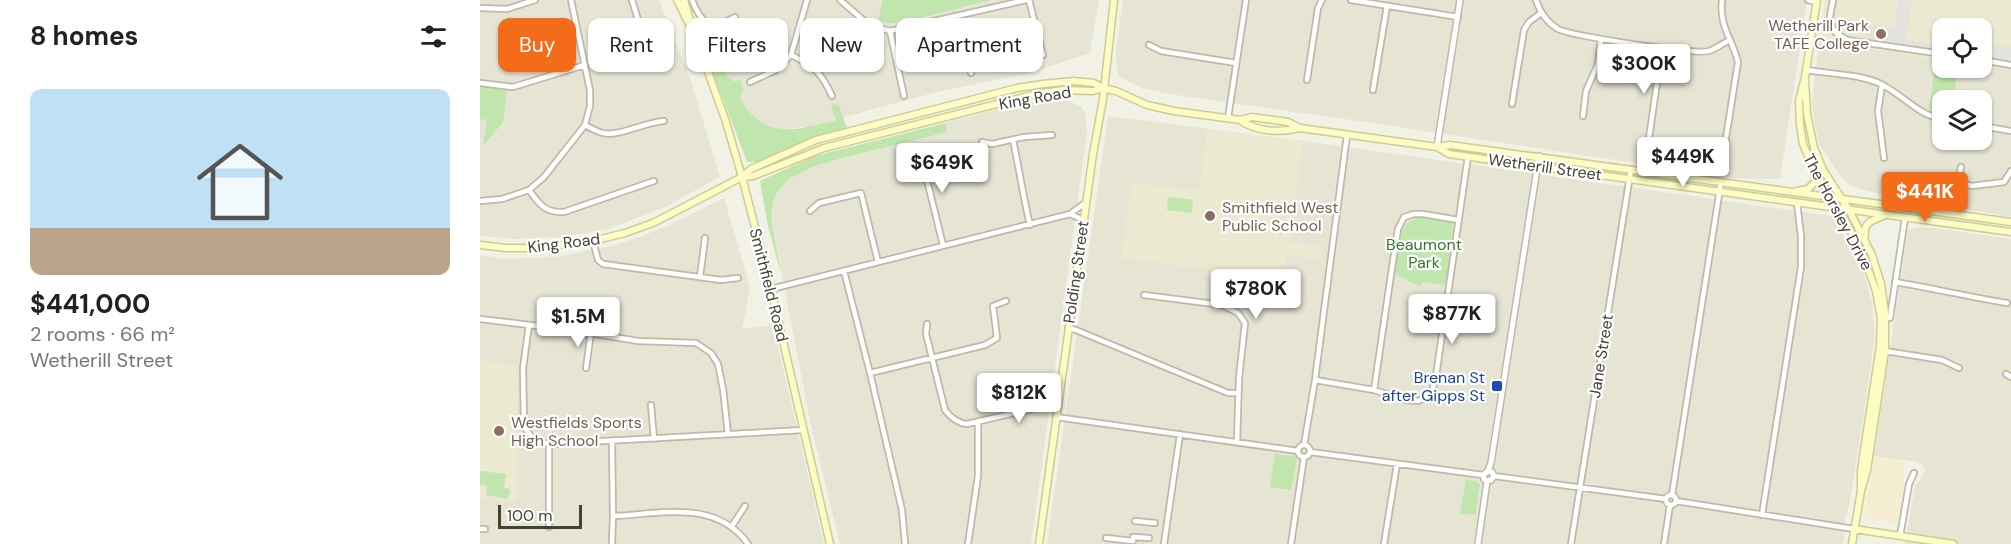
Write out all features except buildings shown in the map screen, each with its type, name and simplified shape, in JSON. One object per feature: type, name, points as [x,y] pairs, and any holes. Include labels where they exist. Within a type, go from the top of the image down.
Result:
[{"type":"main road","name":"Smithfield Road","points":[[684,0],[690,18]]},
{"type":"main road","name":"Polding Street","points":[[1039,544],[1114,0]]},
{"type":"main road","name":"The Horsley Drive","points":[[1817,1],[1799,101],[1800,125],[1807,155],[1815,172],[1856,240],[1867,265],[1876,291],[1881,319],[1880,346],[1861,470],[1861,491]]},
{"type":"main road","name":"Smithfield Road","points":[[679,2],[686,18]]},
{"type":"main road","name":"Smithfield Road","points":[[708,72],[726,122],[742,177],[771,289],[830,544]]},
{"type":"main road","name":"The Horsley Drive","points":[[1805,73],[1807,114],[1814,148],[1823,170],[1849,210],[1866,242],[1876,268],[1883,297],[1886,327],[1885,351],[1867,470],[1852,544]]},
{"type":"main road","name":"King Road","points":[[480,245],[538,248],[593,241],[625,233],[652,223],[742,177],[751,169],[816,140],[1017,88],[1074,81],[1094,83],[1103,88]]},
{"type":"main road","name":"Wetherill Street","points":[[1103,88],[1161,109],[1240,120],[1252,117],[1287,122],[1300,128],[1347,135],[1437,147],[1450,144],[2011,222]]},
{"type":"main road","name":"King Road","points":[[742,177],[753,176],[824,147],[1028,96],[1064,90],[1093,91],[1103,88]]},
{"type":"main road","name":"Wetherill Street","points":[[1240,120],[1249,127],[1286,132],[1300,128]]},
{"type":"main road","name":"Wetherill Street","points":[[1437,147],[1449,154],[2011,232]]},
{"type":"main road","points":[[1788,192],[1811,187],[1816,181],[1815,172]]},
{"type":"main road","points":[[1866,242],[1864,230],[1866,224],[1887,215]]},
{"type":"main road","points":[[1854,529],[1953,544]]},
{"type":"street","points":[[480,8],[507,9],[535,0]]},
{"type":"street","points":[[480,201],[502,199],[529,190],[544,177],[585,125],[590,106],[590,90],[571,0]]},
{"type":"street","points":[[632,0],[637,18]]},
{"type":"street","points":[[692,0],[699,16],[704,21],[724,23],[735,17]]},
{"type":"street","points":[[750,82],[776,70],[791,56],[807,0]]},
{"type":"street","points":[[840,0],[869,25],[890,32],[1027,0],[1032,18]]},
{"type":"street","points":[[1228,118],[1246,0]]},
{"type":"street","points":[[1306,80],[1318,9],[1322,0]]},
{"type":"street","points":[[1351,0],[1458,17]]},
{"type":"street","points":[[1437,147],[1460,0]]},
{"type":"street","points":[[1536,0],[1541,13],[1565,32],[1700,52],[1709,51],[1730,40]]},
{"type":"street","points":[[1719,155],[1725,144],[1738,62],[1720,14],[1722,0]]},
{"type":"street","points":[[1808,0],[1817,1]]},
{"type":"street","points":[[1833,0],[1829,22],[1836,33],[1847,40],[1932,53]]},
{"type":"street","points":[[1373,90],[1387,6]]},
{"type":"street","points":[[1512,104],[1524,30],[1529,22],[1541,13]]},
{"type":"street","points":[[695,18],[699,16]]},
{"type":"street","points":[[957,17],[971,73]]},
{"type":"street","points":[[890,32],[904,96]]},
{"type":"street","points":[[1583,116],[1586,91],[1598,64],[1601,39]]},
{"type":"street","points":[[1149,45],[1161,51],[1236,63]]},
{"type":"street","points":[[1648,146],[1662,48]]},
{"type":"street","points":[[791,56],[816,69],[825,80],[832,96]]},
{"type":"street","points":[[1992,62],[2011,65]]},
{"type":"street","points":[[480,83],[513,87],[585,65]]},
{"type":"street","points":[[1805,73],[1864,79],[1882,85],[1922,113],[1932,117]]},
{"type":"street","points":[[1882,85],[1878,111],[1884,158]]},
{"type":"street","points":[[585,125],[605,134],[664,121]]},
{"type":"street","points":[[1992,128],[2011,131]]},
{"type":"street","points":[[982,142],[992,144],[1024,137],[1052,135]]},
{"type":"street","points":[[1304,445],[1315,380],[1347,135]]},
{"type":"street","points":[[1013,140],[1021,176],[1021,190],[1030,225]]},
{"type":"street","points":[[918,151],[943,245]]},
{"type":"street","points":[[1315,380],[1374,390],[1411,401],[1422,399],[1432,391],[1468,156]]},
{"type":"street","points":[[1478,544],[1487,481],[1484,479],[1539,156]]},
{"type":"street","points":[[1961,167],[1961,183],[1972,186],[2004,182],[2011,171]]},
{"type":"street","name":"Jane Street","points":[[1571,544],[1630,169]]},
{"type":"street","points":[[529,190],[546,210],[554,213],[564,212],[654,181]]},
{"type":"street","points":[[1676,501],[1672,495],[1721,182]]},
{"type":"street","points":[[810,211],[819,203],[861,193],[878,262]]},
{"type":"street","points":[[771,289],[1070,214],[1086,202]]},
{"type":"street","points":[[1762,515],[1801,267],[1801,236],[1797,203]]},
{"type":"street","points":[[1070,214],[1079,218],[1083,225]]},
{"type":"street","points":[[1374,390],[1393,261],[1401,223],[1404,217],[1414,214],[1458,220]]},
{"type":"street","name":"The Horsley Drive","points":[[1890,318],[1905,218]]},
{"type":"street","points":[[700,277],[705,238]]},
{"type":"street","points":[[593,241],[598,260],[603,264],[700,277],[729,280],[738,278]]},
{"type":"street","points":[[844,271],[902,510],[905,544]]},
{"type":"street","points":[[1895,282],[2007,303]]},
{"type":"street","points":[[1144,295],[1222,305],[1238,313],[1245,323],[1238,393],[1237,442]]},
{"type":"street","points":[[870,373],[985,345],[997,338],[993,306],[1006,301]]},
{"type":"street","points":[[480,319],[638,340],[696,342],[711,353],[718,364],[728,434]]},
{"type":"street","points":[[927,324],[926,334],[945,410],[951,418],[960,423],[978,423],[1045,406],[1058,405]]},
{"type":"street","points":[[529,325],[524,368],[524,427],[534,440],[549,444],[804,430]]},
{"type":"street","points":[[1068,328],[1228,393],[1238,393]]},
{"type":"street","points":[[586,368],[591,332]]},
{"type":"street","points":[[1885,351],[1942,360],[1959,368]]},
{"type":"street","points":[[2006,374],[2011,377]]},
{"type":"street","points":[[651,405],[654,439]]},
{"type":"street","points":[[1056,417],[1298,451]]},
{"type":"street","points":[[968,544],[978,476],[978,423]]},
{"type":"street","points":[[1164,544],[1180,434]]},
{"type":"street","points":[[612,441],[612,544]]},
{"type":"street","points":[[549,444],[549,527]]},
{"type":"street","points":[[1298,451],[1299,447],[1304,445]]},
{"type":"street","points":[[1304,445],[1309,447],[1310,452]]},
{"type":"street","points":[[1298,451],[1300,456],[1304,457]]},
{"type":"street","points":[[1291,544],[1304,457],[1310,452],[1397,464],[1492,472],[1494,476],[1666,500],[1667,504],[1671,505]]},
{"type":"street","points":[[1384,544],[1397,464]]},
{"type":"street","points":[[1900,536],[1909,484],[1914,473]]},
{"type":"street","points":[[1487,481],[1494,476]]},
{"type":"street","points":[[1666,500],[1672,495]]},
{"type":"street","points":[[1664,544],[1671,505],[1676,501],[1854,529]]},
{"type":"street","points":[[732,526],[745,506]]},
{"type":"street","points":[[613,516],[693,512],[719,518],[732,526],[748,544]]},
{"type":"street","points":[[1135,521],[1155,523]]},
{"type":"street","points":[[1106,537],[1149,538]]},
{"type":"shaded area","points":[[480,0],[659,0],[666,18],[588,18],[588,72],[674,72],[674,38],[690,78],[720,177],[667,206],[608,229],[563,237],[516,239],[480,236]]},
{"type":"shaded area","points":[[692,0],[1099,0],[1090,53],[1043,68],[1043,18],[896,18],[896,72],[1032,72],[937,92],[811,126],[785,129],[774,129],[760,123],[739,99],[743,90],[741,80],[734,81],[725,72],[788,72],[788,18],[699,18]]},
{"type":"shaded area","points":[[1123,0],[1807,0],[1780,179],[1733,178],[1169,94],[1143,88],[1121,78],[1117,72],[1116,50]]},
{"type":"shaded area","name":"Wetherill Park TAFE College","points":[[1825,0],[2011,0],[2011,70],[1992,67],[1992,18],[1932,18],[1932,58],[1819,40]]},
{"type":"shaded area","points":[[1898,0],[1912,1],[1906,40],[1932,45],[1932,49],[1865,39],[1867,25],[1894,28]]},
{"type":"shaded area","points":[[1819,40],[1932,58],[1933,78],[1929,108],[1932,109],[1932,150],[1992,150],[1992,90],[1955,90],[1956,78],[1992,78],[1992,67],[2011,70],[2011,217],[1888,196],[1853,187],[1842,178],[1819,144],[1812,103]]},
{"type":"shaded area","points":[[1992,44],[2011,47],[2011,61],[1992,58]]},
{"type":"shaded area","points":[[1066,101],[1081,107],[1085,112],[1087,131],[1031,544],[840,544],[811,426],[771,218],[777,192],[796,174],[812,167],[947,132],[945,123],[1022,103]]},
{"type":"shaded area","points":[[1108,116],[1303,141],[1832,216],[1862,269],[1872,302],[1875,336],[1855,470],[1845,519],[1843,544],[1047,544]]},
{"type":"shaded area","name":"Smithfield West Public School","points":[[1207,129],[1303,141],[1289,242],[1323,246],[1321,259],[1287,255],[1284,279],[1121,258],[1132,182],[1199,191]]},
{"type":"shaded area","points":[[724,198],[750,288],[742,329],[773,325],[824,544],[480,544],[480,255],[502,259],[556,257],[607,247],[674,223]]},
{"type":"shaded area","points":[[1934,228],[2011,239],[2011,544],[1905,544],[1915,486],[1925,471],[1918,462],[1874,456],[1908,230]]},
{"type":"shaded area","name":"Westfields Sports High School","points":[[480,360],[517,365],[517,502],[480,497]]},
{"type":"shaded area","points":[[1874,456],[1906,462],[1897,523],[1864,518]]},
{"type":"green space","points":[[883,0],[991,0],[920,18],[896,18],[896,23],[888,23],[884,22],[884,18],[878,18]]},
{"type":"green space","points":[[713,72],[725,72],[734,81],[741,80],[743,90],[740,99],[750,112],[771,127],[794,129],[836,120],[831,106],[838,103],[847,128],[789,148],[760,162],[747,162]]},
{"type":"green space","points":[[1933,78],[1956,78],[1955,90],[1932,90],[1932,110],[1929,109]]},
{"type":"green space","points":[[480,87],[507,90],[503,122],[483,146],[487,120],[480,119]]},
{"type":"green space","points":[[945,123],[947,132],[812,167],[789,179],[777,192],[771,218],[781,274],[768,226],[760,181],[815,156]]},
{"type":"green space","points":[[1168,197],[1193,200],[1192,213],[1167,210]]},
{"type":"green space","name":"Beaumont Park","points":[[1422,217],[1453,224],[1446,285],[1422,282],[1421,287],[1395,274],[1402,231],[1407,224]]},
{"type":"green space","points":[[1275,454],[1297,457],[1291,490],[1270,487]]},
{"type":"green space","points":[[480,471],[506,474],[504,488],[510,489],[508,499],[486,495],[487,486],[480,485]]},
{"type":"green space","points":[[1466,480],[1477,482],[1480,485],[1475,515],[1460,513]]},
{"type":"place","name":"Wetherill Park TAFE College","points":[[1881,34]]},
{"type":"place","name":"Smithfield West Public School","points":[[1210,216]]},
{"type":"place","name":"Brenan St after Gipps St","points":[[1497,386]]},
{"type":"place","name":"Westfields Sports High School","points":[[499,431]]}]
